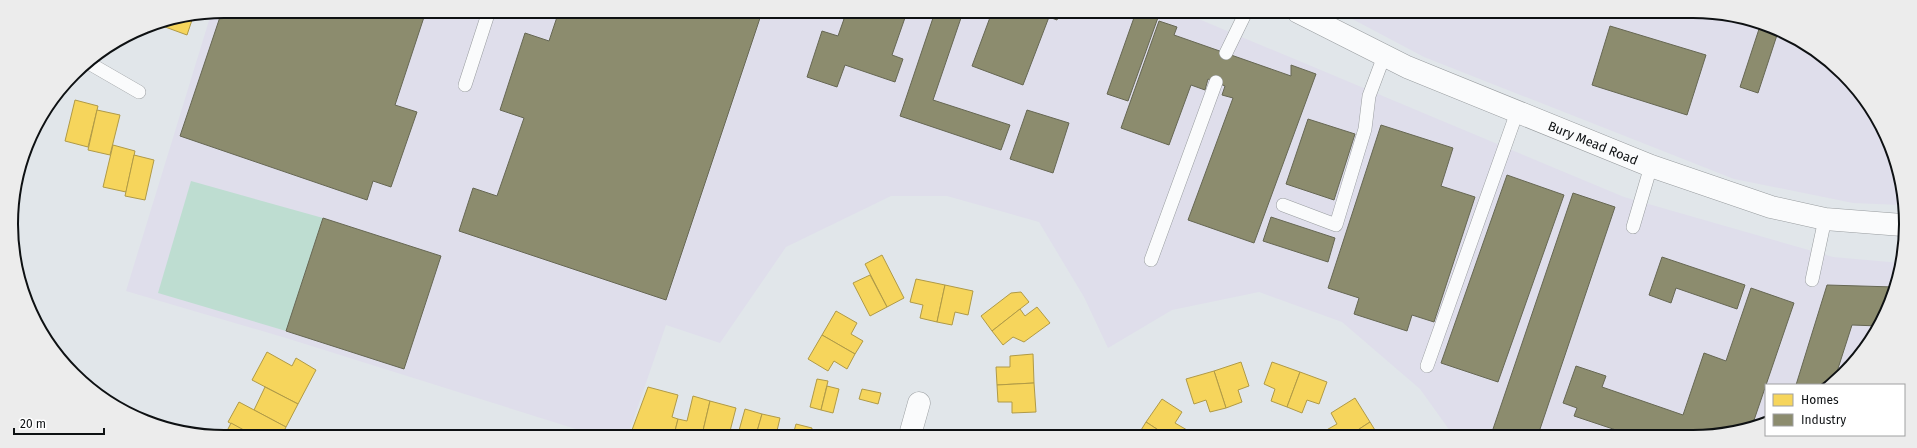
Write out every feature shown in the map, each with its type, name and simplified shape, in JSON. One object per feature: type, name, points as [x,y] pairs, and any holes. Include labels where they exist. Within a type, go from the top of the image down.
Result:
[{"type":"street","name":"Bury Mead Road","points":[[1310,18],[1408,67],[1651,166],[1770,207],[1825,219],[1899,225]]},
{"type":"street","points":[[911,430],[919,403]]},
{"type":"lane","points":[[465,85],[487,18]]},
{"type":"lane","points":[[1226,53],[1243,18]]},
{"type":"lane","points":[[1283,205],[1336,225],[1365,129],[1369,96],[1384,56]]},
{"type":"lane","points":[[93,65],[139,92]]},
{"type":"lane","points":[[1151,260],[1216,82]]},
{"type":"lane","points":[[1427,366],[1516,112]]},
{"type":"lane","points":[[1633,227],[1651,166]]},
{"type":"lane","points":[[1812,280],[1825,219]]},
{"type":"shaded area","points":[[211,18],[1196,18],[1624,197],[1833,257],[1895,262],[1888,290],[1878,315],[1848,360],[1829,379],[1822,384],[1765,384],[1765,417],[1733,426],[1706,430],[1449,430],[1420,389],[1342,322],[1259,292],[1172,310],[1108,348],[1084,297],[1039,222],[947,196],[891,196],[786,247],[720,343],[666,325],[630,430],[579,430],[286,338],[126,291]]},
{"type":"shaded area","points":[[1350,18],[1706,18],[1733,22],[1759,29],[1784,39],[1807,53],[1829,69],[1848,88],[1878,133],[1892,171],[1898,205],[1853,203],[1734,179],[1424,57]]},
{"type":"green space","points":[[191,181],[323,218],[286,331],[158,293]]},
{"type":"building: Homes","points":[[192,21],[187,35],[165,27]]},
{"type":"building: Homes","points":[[75,100],[98,106],[88,147],[65,141]]},
{"type":"building: Homes","points":[[97,110],[120,115],[110,155],[88,150]]},
{"type":"building: Homes","points":[[113,145],[135,151],[126,192],[103,187]]},
{"type":"building: Homes","points":[[134,155],[154,160],[145,200],[125,196]]},
{"type":"building: Homes","points":[[882,255],[904,298],[887,307],[865,264]]},
{"type":"building: Homes","points":[[870,275],[887,307],[870,316],[853,283]]},
{"type":"building: Homes","points":[[916,279],[945,285],[937,322],[920,318],[923,305],[910,302]]},
{"type":"building: Homes","points":[[945,285],[973,291],[968,315],[955,312],[952,325],[937,322]]},
{"type":"building: Homes","points":[[1021,292],[1029,302],[992,331],[981,316],[1011,293]]},
{"type":"building: Homes","points":[[1037,307],[1050,323],[1024,342],[1013,337],[1003,345],[992,331],[1020,309],[1025,316]]},
{"type":"building: Homes","points":[[836,311],[857,323],[851,334],[863,341],[855,354],[822,335]]},
{"type":"building: Homes","points":[[822,335],[855,354],[847,369],[834,361],[828,371],[808,359]]},
{"type":"building: Homes","points":[[267,352],[292,366],[296,358],[316,370],[298,404],[252,380]]},
{"type":"building: Homes","points":[[1033,354],[1034,383],[997,385],[996,367],[1010,367],[1010,356]]},
{"type":"building: Homes","points":[[1241,362],[1249,386],[1238,390],[1242,402],[1226,408],[1214,371]]},
{"type":"building: Homes","points":[[1272,362],[1300,372],[1287,407],[1271,401],[1275,389],[1264,384]]},
{"type":"building: Homes","points":[[1214,371],[1226,408],[1210,412],[1206,400],[1194,404],[1186,379]]},
{"type":"building: Homes","points":[[1300,372],[1327,382],[1319,404],[1307,400],[1302,413],[1287,407]]},
{"type":"building: Homes","points":[[817,379],[828,381],[821,410],[810,407]]},
{"type":"building: Homes","points":[[1034,383],[1036,412],[1012,413],[1012,402],[998,402],[997,385]]},
{"type":"building: Homes","points":[[827,386],[839,389],[833,413],[821,410]]},
{"type":"building: Homes","points":[[265,387],[298,404],[286,427],[254,410]]},
{"type":"building: Homes","points":[[648,387],[678,395],[672,417],[678,419],[675,430],[632,430]]},
{"type":"building: Homes","points":[[862,389],[881,393],[878,404],[859,399]]},
{"type":"building: Homes","points":[[693,396],[710,401],[703,430],[675,430],[678,419],[687,421]]},
{"type":"building: Homes","points":[[1355,398],[1370,422],[1358,430],[1326,430],[1337,424],[1331,413]]},
{"type":"building: Homes","points":[[1162,399],[1182,412],[1175,423],[1187,430],[1158,430],[1146,422]]},
{"type":"building: Homes","points":[[710,401],[736,408],[730,430],[703,430]]},
{"type":"building: Homes","points":[[239,402],[286,427],[284,430],[243,430],[228,422]]},
{"type":"building: Homes","points":[[745,409],[762,414],[757,430],[739,430]]},
{"type":"building: Homes","points":[[762,414],[780,418],[777,430],[757,430]]},
{"type":"building: Homes","points":[[1146,422],[1158,430],[1141,430]]},
{"type":"building: Homes","points":[[1370,422],[1375,430],[1358,430]]},
{"type":"building: Homes","points":[[231,423],[244,430],[228,430]]},
{"type":"building: Homes","points":[[796,424],[812,428],[812,430],[794,430]]},
{"type":"building: Industry","points":[[220,18],[424,18],[395,105],[417,112],[391,187],[373,181],[367,200],[180,136]]},
{"type":"building: Industry","points":[[557,18],[760,18],[666,300],[459,231],[473,188],[497,196],[524,118],[500,110],[525,33],[549,41]]},
{"type":"building: Industry","points":[[841,18],[905,18],[892,55],[903,59],[895,82],[845,65],[837,87],[807,77],[822,31],[838,36],[844,19]]},
{"type":"building: Industry","points":[[933,18],[961,18],[933,100],[1010,125],[1001,150],[900,116]]},
{"type":"building: Industry","points":[[990,18],[1049,18],[1023,85],[972,66]]},
{"type":"building: Industry","points":[[1134,18],[1158,18],[1128,101],[1107,94]]},
{"type":"building: Industry","points":[[1159,21],[1177,27],[1174,35],[1291,76],[1291,65],[1316,74],[1254,243],[1188,220],[1233,98],[1222,95],[1225,86],[1208,79],[1205,90],[1191,85],[1169,145],[1121,128]]},
{"type":"building: Industry","points":[[1610,26],[1706,55],[1687,115],[1592,85]]},
{"type":"building: Industry","points":[[1759,29],[1777,36],[1758,93],[1740,87]]},
{"type":"building: Industry","points":[[1027,110],[1069,123],[1053,173],[1010,159]]},
{"type":"building: Industry","points":[[1308,119],[1355,134],[1334,200],[1286,184]]},
{"type":"building: Industry","points":[[1381,125],[1453,148],[1441,186],[1475,197],[1434,322],[1412,315],[1407,331],[1354,314],[1359,298],[1328,288]]},
{"type":"building: Industry","points":[[1507,175],[1564,195],[1498,382],[1441,363]]},
{"type":"building: Industry","points":[[1573,193],[1615,207],[1540,430],[1493,430]]},
{"type":"building: Industry","points":[[1271,217],[1335,238],[1328,262],[1263,241]]},
{"type":"building: Industry","points":[[323,218],[441,256],[404,369],[286,331]]},
{"type":"building: Industry","points":[[1662,257],[1745,285],[1737,309],[1676,288],[1671,303],[1649,295]]},
{"type":"building: Industry","points":[[1827,285],[1889,287],[1878,315],[1872,326],[1852,325],[1837,372],[1822,384],[1796,384]]},
{"type":"building: Industry","points":[[1751,288],[1794,303],[1766,384],[1765,384],[1754,421],[1733,426],[1706,430],[1616,430],[1574,416],[1577,408],[1563,403],[1576,366],[1606,376],[1602,387],[1683,415],[1704,353],[1726,361]]}]
